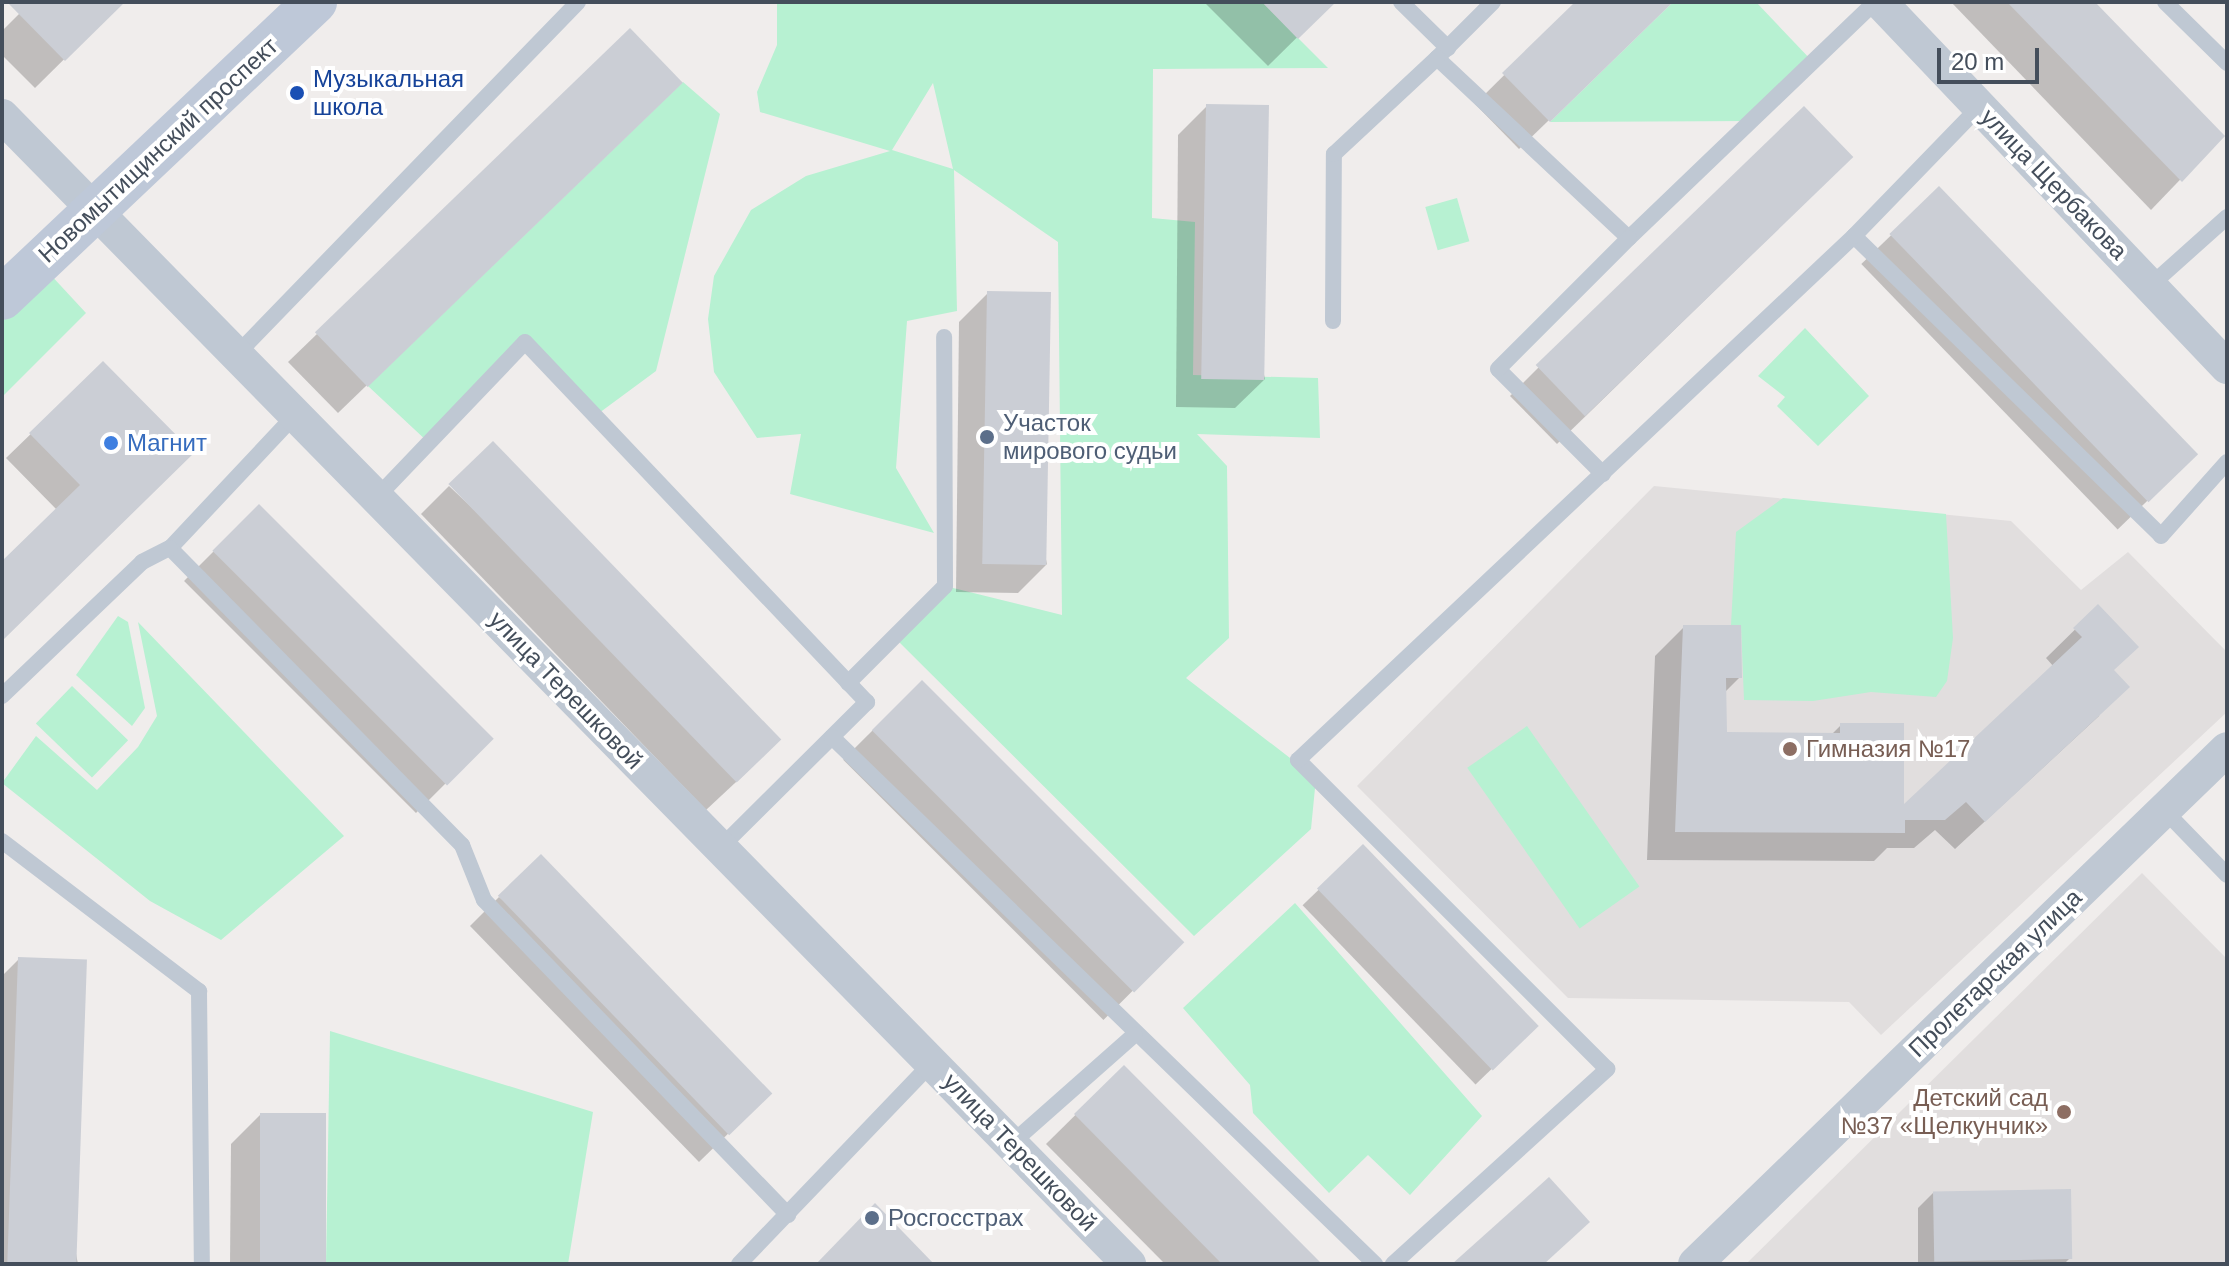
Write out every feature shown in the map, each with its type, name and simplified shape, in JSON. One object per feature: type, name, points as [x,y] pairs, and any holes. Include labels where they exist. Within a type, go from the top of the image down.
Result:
[{"type":"main road","name":"Новомытищинский проспект","points":[[2,298],[315,2]]},
{"type":"street","name":"улица Щербакова","points":[[1877,2],[2227,367]]},
{"type":"street","name":"улица Терешковой","points":[[2,116],[1013,1142],[1129,1264]]},
{"type":"street","name":"Пролетарская улица","points":[[1695,1264],[1950,1030],[2227,749]]},
{"type":"lane","points":[[237,354],[578,2]]},
{"type":"lane","points":[[1401,2],[1443,53],[1629,238]]},
{"type":"lane","points":[[1333,321],[1334,154],[1493,2]]},
{"type":"lane","points":[[1603,474],[1498,369],[1629,238],[1877,2]]},
{"type":"lane","points":[[2165,2],[2227,63]]},
{"type":"lane","points":[[1393,1264],[1607,1069],[1298,760],[1854,236],[1979,107]]},
{"type":"lane","points":[[2151,285],[2227,217]]},
{"type":"lane","points":[[1854,236],[2161,536],[2227,462]]},
{"type":"lane","points":[[848,683],[945,586],[944,337]]},
{"type":"lane","points":[[377,497],[525,342],[867,702],[720,848]]},
{"type":"lane","points":[[2,696],[142,562],[170,548],[296,414]]},
{"type":"lane","points":[[170,548],[462,845],[484,900],[788,1215]]},
{"type":"lane","points":[[832,737],[1134,1035],[1375,1264]]},
{"type":"lane","points":[[2165,811],[2227,875]]},
{"type":"lane","points":[[2,841],[199,991],[202,1264]]},
{"type":"lane","points":[[1013,1142],[1134,1035]]},
{"type":"lane","points":[[739,1264],[932,1063]]},
{"type":"shaded area","name":"Гимназия №17","points":[[1654,486],[2011,521],[2081,590],[2128,552],[2227,652],[2227,712],[1881,1035],[1849,1002],[1568,998],[1357,786]]},
{"type":"shaded area","name":"Детский сад №37 «Щелкунчик»","points":[[2142,873],[2227,959],[2227,1264],[1746,1264]]},
{"type":"green space","points":[[777,2],[1262,2],[1328,68],[1153,69],[1152,218],[1195,222],[1193,375],[1318,378],[1320,438],[1197,434],[1227,466],[1229,638],[1186,678],[1316,778],[1311,829],[1194,936],[894,637],[945,586],[1062,615],[1058,242],[954,170],[957,311],[907,321],[896,468],[934,533],[790,494],[801,434],[757,438],[714,372],[708,319],[714,276],[751,210],[806,176],[890,151],[760,112],[757,92],[777,45]],"holes":[[[933,83],[953,169],[892,150]]]},
{"type":"green space","points":[[1673,2],[1756,2],[1813,62],[1752,121],[1550,122]]},
{"type":"green space","points":[[683,82],[720,114],[656,371],[595,416],[525,342],[429,443],[368,386]]},
{"type":"green space","points":[[1457,198],[1469,241],[1438,250],[1425,207]]},
{"type":"green space","points":[[48,272],[86,313],[2,397],[2,316]]},
{"type":"green space","points":[[1805,328],[1869,396],[1818,446],[1777,406],[1785,397],[1758,376]]},
{"type":"green space","points":[[1783,498],[1946,514],[1953,638],[1947,681],[1936,697],[1871,692],[1813,701],[1744,700],[1741,625],[1731,625],[1736,532]]},
{"type":"green space","points":[[118,616],[128,622],[145,708],[132,726],[76,675]]},
{"type":"green space","points":[[138,622],[344,836],[221,940],[150,901],[2,783],[36,736],[97,790],[138,747],[157,716]]},
{"type":"green space","points":[[72,686],[128,740],[92,778],[36,723]]},
{"type":"green space","points":[[1527,726],[1639,887],[1580,928],[1467,768]]},
{"type":"green space","points":[[1295,903],[1482,1116],[1410,1195],[1368,1155],[1329,1193],[1253,1113],[1250,1085],[1183,1008]]},
{"type":"green space","points":[[330,1031],[593,1112],[568,1264],[326,1264]]},
{"type":"building","points":[[7,2],[125,2],[65,61]]},
{"type":"building","points":[[1262,2],[1336,2],[1298,39]]},
{"type":"building","points":[[1575,2],[1673,2],[1550,122],[1502,73]]},
{"type":"building","points":[[2007,2],[2095,2],[2225,136],[2182,182]]},
{"type":"building","points":[[630,28],[683,83],[368,387],[315,332]]},
{"type":"building","points":[[1206,104],[1269,105],[1264,380],[1201,379]]},
{"type":"building","points":[[1804,106],[1853,157],[1585,416],[1536,365]]},
{"type":"building","points":[[1939,186],[2198,454],[2148,502],[1889,234]]},
{"type":"building","points":[[987,291],[1051,292],[1046,565],[982,564]]},
{"type":"building","points":[[103,361],[194,453],[2,641],[2,561],[80,485],[29,433]]},
{"type":"building","points":[[493,441],[781,740],[737,783],[448,484]]},
{"type":"building","points":[[259,504],[494,739],[447,785],[212,551]]},
{"type":"building","points":[[2098,604],[2139,647],[2114,670],[2130,687],[1985,822],[1966,802],[1945,820],[1905,820],[1905,833],[1675,832],[1683,625],[1741,625],[1742,678],[1726,678],[1727,732],[1840,733],[1840,723],[1904,723],[1904,804],[2082,637],[2073,628]]},
{"type":"building","points":[[922,680],[1184,942],[1134,993],[872,730]]},
{"type":"building","points":[[1363,844],[1539,1026],[1493,1070],[1317,888]]},
{"type":"building","points":[[541,854],[772,1094],[729,1135],[498,896]]},
{"type":"building","points":[[18,957],[87,959],[76,1264],[7,1264]]},
{"type":"building","points":[[1124,1065],[1322,1264],[1222,1264],[1074,1114]]},
{"type":"building","points":[[260,1113],[326,1113],[326,1264],[260,1264]]},
{"type":"building","points":[[1549,1177],[1590,1222],[1544,1264],[1452,1264]]},
{"type":"building","points":[[2071,1189],[2072,1259],[1934,1261],[1933,1191]]},
{"type":"building","points":[[875,1203],[934,1264],[816,1264]]},
{"type":"place","name":"Музыкальная школа","points":[[297,93]]},
{"type":"place","name":"Участок мирового судьи","points":[[987,437]]},
{"type":"place","name":"Магнит","points":[[111,443]]},
{"type":"place","name":"Гимназия №17","points":[[1790,749]]},
{"type":"place","name":"Детский сад №37 «Щелкунчик»","points":[[2064,1112]]},
{"type":"place","name":"Росгосстрах","points":[[872,1218]]}]
